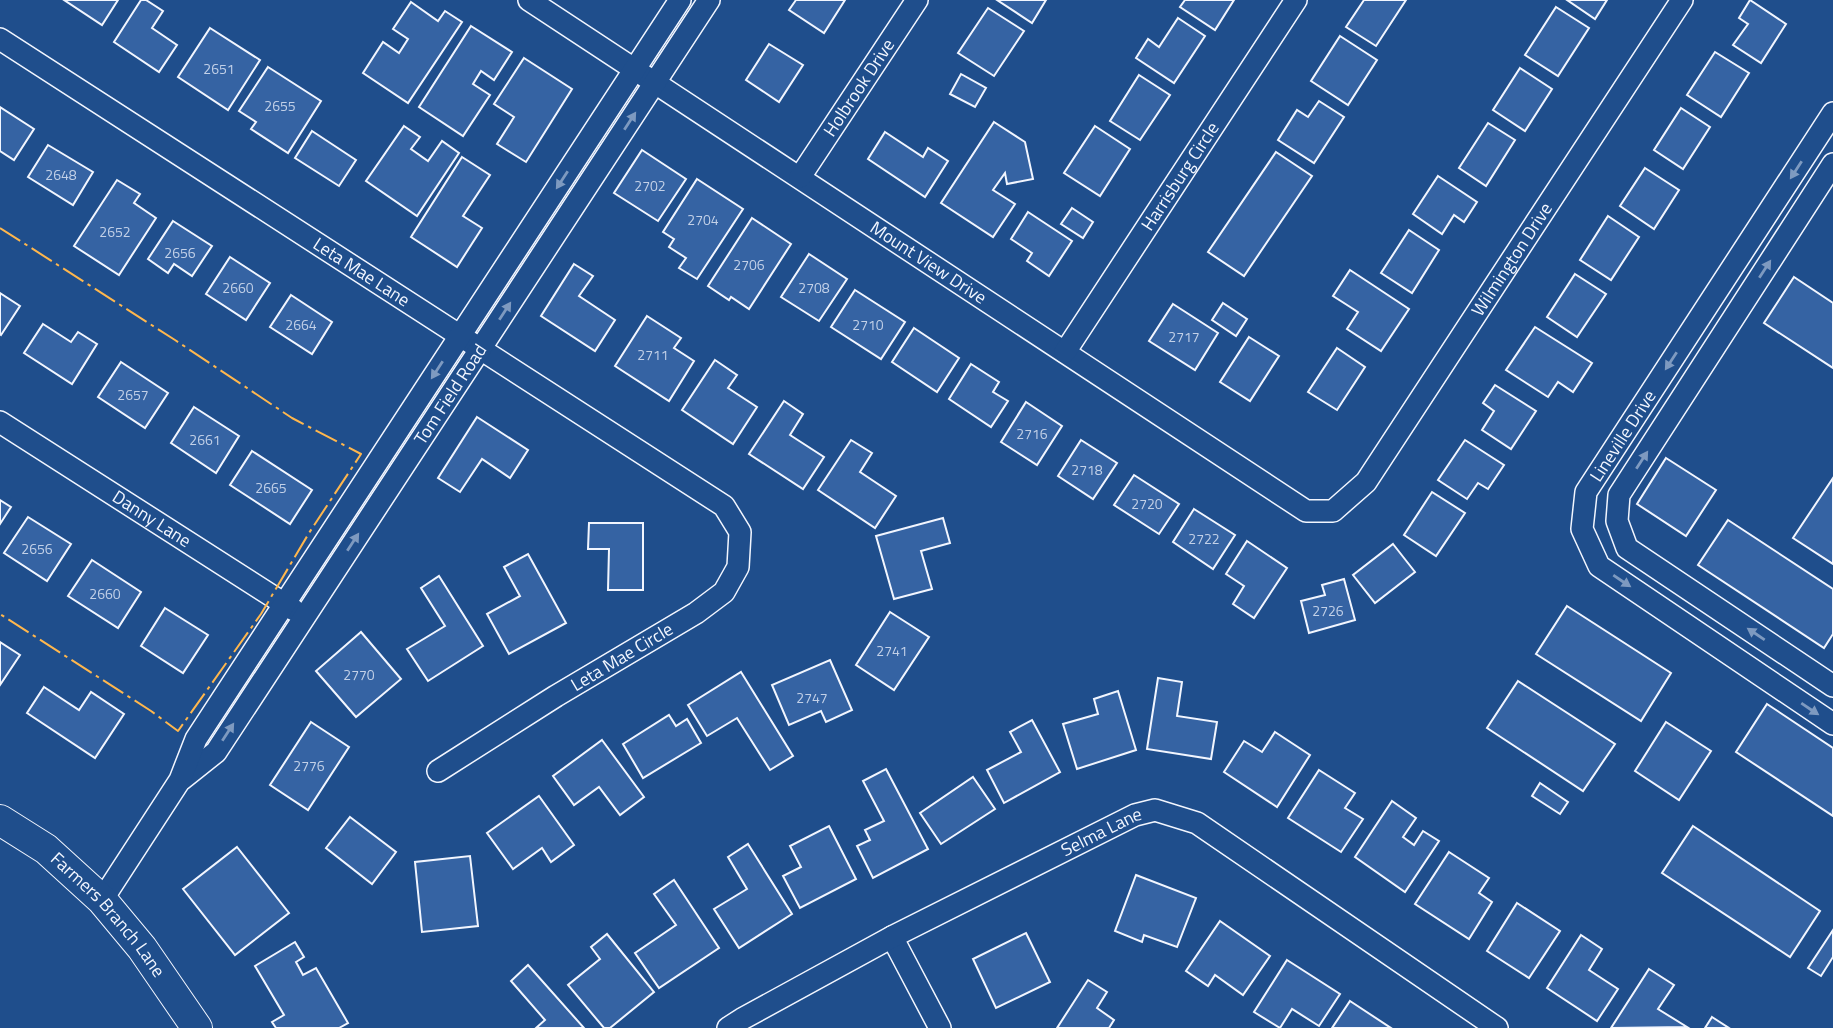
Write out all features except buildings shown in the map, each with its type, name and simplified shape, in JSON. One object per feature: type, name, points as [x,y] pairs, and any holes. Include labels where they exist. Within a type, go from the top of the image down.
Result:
[{"type":"street","name":"Mount View Drive","points":[[529,0],[1306,511],[1333,511]]},
{"type":"street","name":"Tom Field Road","points":[[102,900],[180,780],[196,739],[680,0]]},
{"type":"street","name":"Tom Field Road","points":[[180,780],[216,752],[709,0]]},
{"type":"street","name":"Holbrook Drive","points":[[800,177],[917,0]]},
{"type":"street","name":"Harrisburg Circle","points":[[1065,352],[1296,0]]},
{"type":"street","name":"Wilmington Drive","points":[[1333,511],[1366,482],[1682,0]]},
{"type":"street","name":"Leta Mae Lane","points":[[0,39],[724,506]]},
{"type":"street","name":"Lineville Drive","points":[[1833,113],[1586,492],[1582,528],[1599,566],[1833,724]]},
{"type":"street","name":"Lineville Drive","points":[[1833,164],[1619,495],[1617,522],[1628,548],[1833,686]]},
{"type":"street","name":"Danny Lane","points":[[0,422],[304,617]]},
{"type":"street","name":"Leta Mae Circle","points":[[438,771],[556,696],[696,613],[724,592],[738,567],[740,532],[724,506]]},
{"type":"street","name":"Selma Lane","points":[[728,1028],[892,937],[1135,815],[1155,810],[1197,823],[1497,1028]]},
{"type":"street","name":"Farmers Branch Lane","points":[[0,820],[46,849],[102,900],[142,948],[197,1028]]},
{"type":"street","points":[[892,937],[940,1028]]},
{"type":"power","points":[[0,228],[292,418],[361,454],[309,533],[261,614],[178,731],[0,614]]}]
